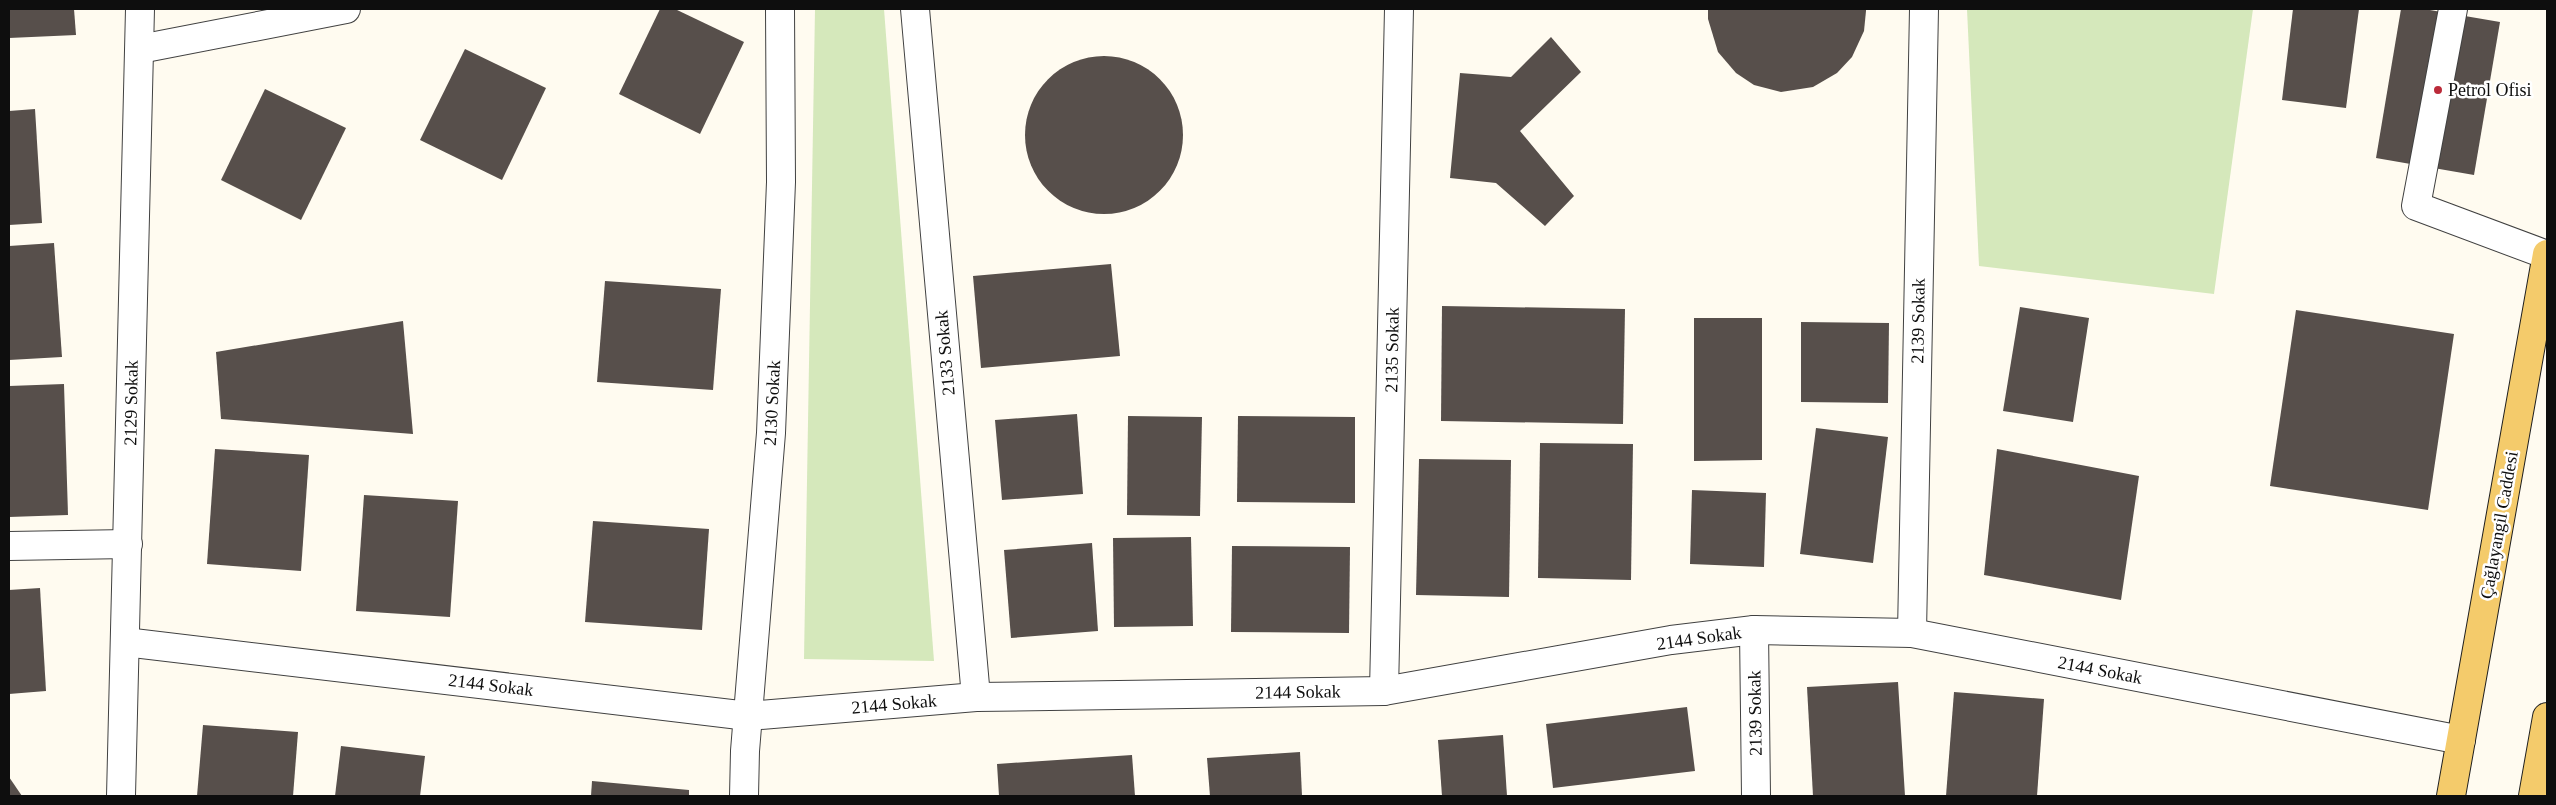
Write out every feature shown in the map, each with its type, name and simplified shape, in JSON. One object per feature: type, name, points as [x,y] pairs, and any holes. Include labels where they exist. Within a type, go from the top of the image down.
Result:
[{"type":"main road","name":"Çağlayangil Caddesi","points":[[2451,796],[2547,254]]},
{"type":"main road","points":[[2533,796],[2547,717]]},
{"type":"street","name":"2129 Sokak","points":[[121,796],[140,9]]},
{"type":"street","points":[[140,49],[346,9]]},
{"type":"street","name":"2130 Sokak","points":[[744,796],[748,716],[771,433],[781,182],[780,9]]},
{"type":"street","name":"2133 Sokak","points":[[915,9],[976,697]]},
{"type":"street","name":"2135 Sokak","points":[[1384,691],[1399,9]]},
{"type":"street","name":"2139 Sokak","points":[[1912,632],[1924,9]]},
{"type":"street","points":[[2453,9],[2416,206],[2547,254]]},
{"type":"street","points":[[9,546],[128,544]]},
{"type":"street","name":"2144 Sokak","points":[[125,642],[748,716],[976,697],[1384,691],[1671,640],[1754,630],[1912,632],[2461,740]]},
{"type":"street","name":"2139 Sokak","points":[[1754,630],[1756,796]]},
{"type":"green space","points":[[815,9],[884,9],[934,661],[804,659]]},
{"type":"green space","points":[[1967,9],[2253,9],[2214,294],[1979,266]]},
{"type":"building","points":[[9,9],[74,9],[76,35],[9,38]]},
{"type":"building","points":[[660,9],[675,9],[744,42],[700,134],[619,94]]},
{"type":"building","points":[[1708,9],[1866,9],[1866,11],[1864,31],[1852,57],[1837,73],[1813,87],[1781,92],[1754,85],[1736,73],[1718,52],[1708,19]]},
{"type":"building","points":[[2293,9],[2359,9],[2346,108],[2282,100]]},
{"type":"building","name":"Petrol Ofisi","points":[[2401,9],[2424,9],[2500,22],[2474,175],[2376,158]]},
{"type":"building","points":[[1551,37],[1581,72],[1520,131],[1574,196],[1545,226],[1496,183],[1450,178],[1460,73],[1511,77]]},
{"type":"building","points":[[465,49],[546,88],[502,180],[420,140]]},
{"type":"building","points":[[1104,56],[1134,62],[1148,69],[1160,79],[1170,91],[1177,105],[1183,135],[1177,165],[1170,179],[1160,191],[1148,201],[1134,208],[1104,214],[1074,208],[1060,201],[1048,191],[1038,179],[1031,165],[1025,135],[1031,105],[1038,91],[1048,79],[1060,69],[1074,62]]},
{"type":"building","points":[[265,89],[346,128],[301,220],[221,180]]},
{"type":"building","points":[[35,109],[42,223],[9,225],[9,111]]},
{"type":"building","points":[[54,243],[62,357],[9,360],[9,246]]},
{"type":"building","points":[[1111,264],[1120,356],[981,368],[973,276]]},
{"type":"building","points":[[605,281],[721,289],[713,390],[597,382]]},
{"type":"building","points":[[1442,306],[1625,309],[1623,424],[1441,421]]},
{"type":"building","points":[[2020,307],[2089,318],[2073,422],[2003,411]]},
{"type":"building","points":[[2296,310],[2454,334],[2428,510],[2270,486]]},
{"type":"building","points":[[1694,318],[1762,318],[1762,460],[1694,461]]},
{"type":"building","points":[[403,321],[413,434],[221,419],[216,352]]},
{"type":"building","points":[[1801,322],[1889,323],[1888,403],[1801,402]]},
{"type":"building","points":[[64,384],[68,515],[9,517],[9,386]]},
{"type":"building","points":[[1077,414],[1083,494],[1002,500],[995,420]]},
{"type":"building","points":[[1128,416],[1202,417],[1200,516],[1127,515]]},
{"type":"building","points":[[1238,416],[1355,417],[1355,503],[1237,502]]},
{"type":"building","points":[[1816,428],[1888,437],[1873,563],[1800,554]]},
{"type":"building","points":[[1540,443],[1633,444],[1631,580],[1538,578]]},
{"type":"building","points":[[215,449],[309,455],[301,571],[207,564]]},
{"type":"building","points":[[1997,449],[2139,476],[2121,600],[1984,575]]},
{"type":"building","points":[[1419,459],[1511,460],[1509,597],[1416,595]]},
{"type":"building","points":[[1692,490],[1766,493],[1764,567],[1690,564]]},
{"type":"building","points":[[364,495],[458,501],[450,617],[356,611]]},
{"type":"building","points":[[593,521],[709,529],[702,630],[585,622]]},
{"type":"building","points":[[1191,537],[1193,626],[1114,627],[1113,538]]},
{"type":"building","points":[[1092,543],[1098,631],[1011,638],[1004,550]]},
{"type":"building","points":[[1232,546],[1350,547],[1349,633],[1231,632]]},
{"type":"building","points":[[40,588],[46,691],[9,694],[9,590]]},
{"type":"building","points":[[1898,682],[1905,796],[1813,796],[1807,687]]},
{"type":"building","points":[[1954,692],[2044,699],[2037,796],[1946,796]]},
{"type":"building","points":[[1687,707],[1695,771],[1553,788],[1546,724]]},
{"type":"building","points":[[203,725],[298,732],[293,796],[197,796]]},
{"type":"building","points":[[1503,735],[1507,796],[1442,796],[1438,740]]},
{"type":"building","points":[[341,746],[425,756],[420,796],[335,796]]},
{"type":"building","points":[[1300,752],[1302,796],[1210,796],[1207,758]]},
{"type":"building","points":[[1132,755],[1135,796],[999,796],[997,764]]},
{"type":"building","points":[[9,777],[22,796],[9,796]]},
{"type":"building","points":[[592,781],[689,790],[689,796],[591,796]]},
{"type":"place","name":"Petrol Ofisi","points":[[2438,90]]}]
